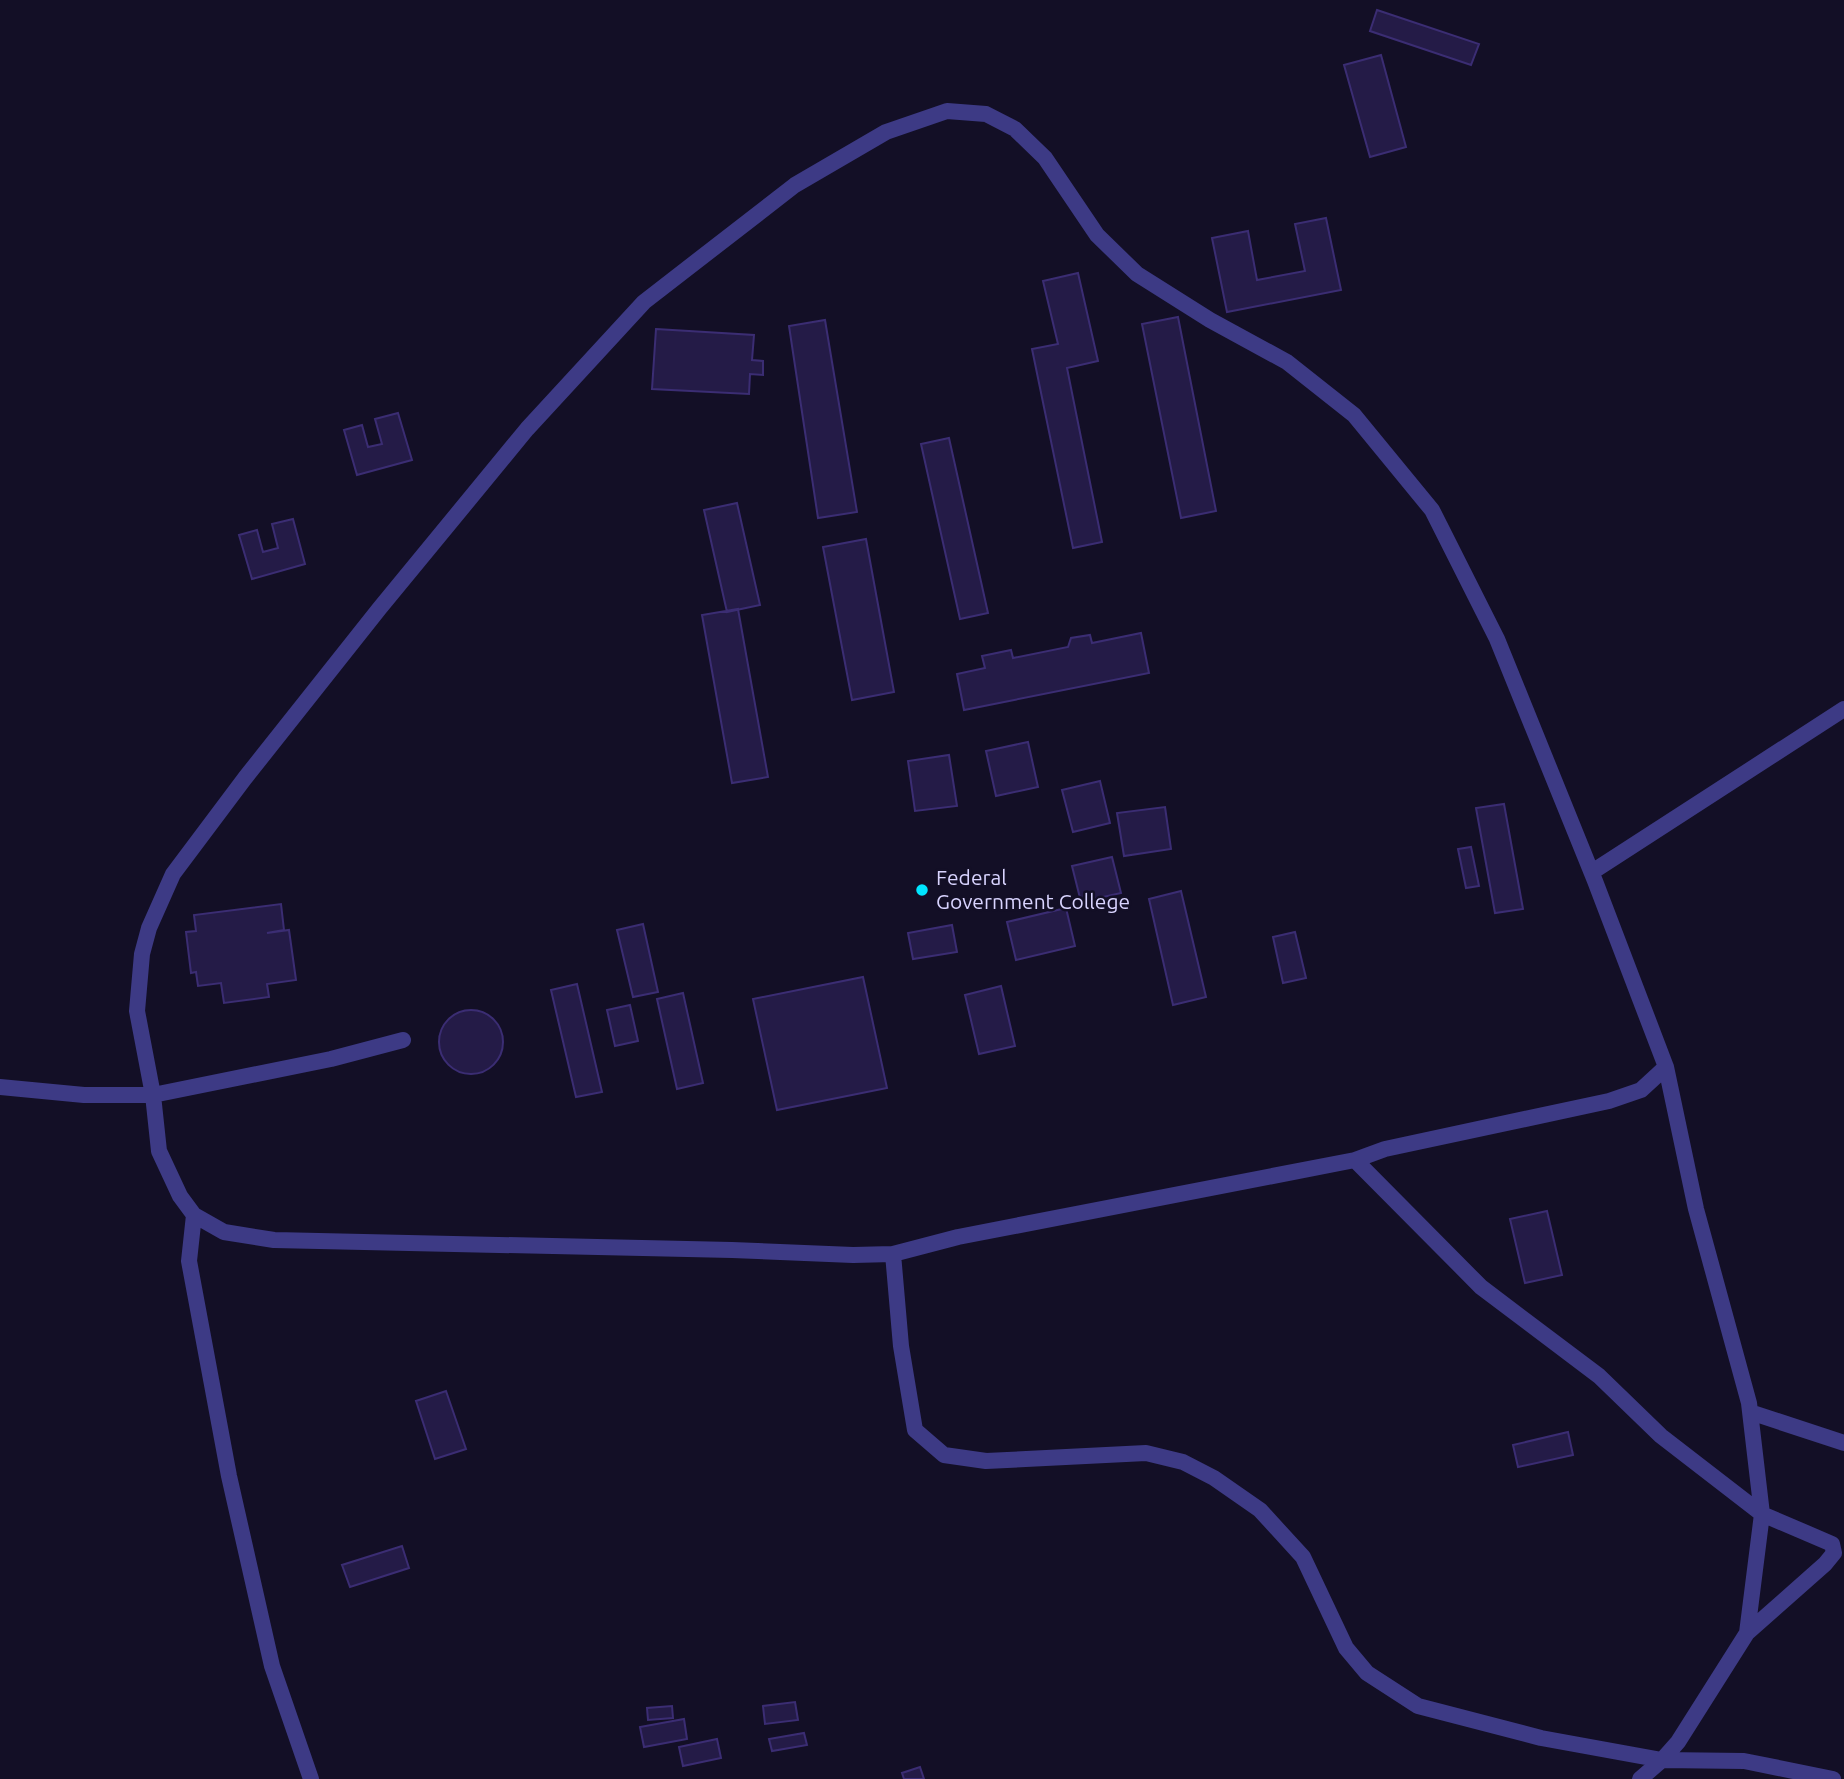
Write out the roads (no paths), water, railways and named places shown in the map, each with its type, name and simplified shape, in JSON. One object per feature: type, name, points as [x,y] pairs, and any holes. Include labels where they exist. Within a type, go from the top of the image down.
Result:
[{"type":"street","points":[[1666,1067],[1642,1090],[1609,1101],[1385,1149],[1355,1160],[958,1237],[893,1254],[274,1240],[225,1233],[194,1215],[180,1196],[159,1150],[153,1095],[137,1011],[142,954],[149,928],[173,874],[379,609],[527,429],[644,302],[794,185],[886,132],[947,111],[986,114],[1015,129],[1045,158],[1097,235],[1137,274],[1210,320],[1287,362],[1354,415],[1432,510],[1497,639],[1592,872],[1666,1067],[1696,1209],[1750,1412],[1762,1514],[1747,1633]]},
{"type":"street","points":[[1592,872],[1844,709]]},
{"type":"street","points":[[0,1087],[84,1094],[153,1095],[331,1059],[403,1040]]},
{"type":"street","points":[[1355,1160],[1481,1287],[1599,1376],[1661,1436],[1762,1514],[1832,1544],[1834,1553],[1807,1582],[1747,1633],[1678,1742],[1640,1779]]},
{"type":"street","points":[[194,1215],[189,1261],[229,1476],[272,1666],[311,1779]]},
{"type":"street","points":[[893,1254],[901,1346],[915,1430],[944,1455],[986,1461],[1146,1453],[1183,1462],[1214,1478],[1260,1510],[1303,1557],[1346,1648],[1367,1673],[1418,1706],[1541,1738],[1662,1760],[1744,1760],[1833,1779]]},
{"type":"street","points":[[1750,1412],[1844,1443]]},
{"type":"place","name":"Federal Government College","points":[[922,890]]}]
